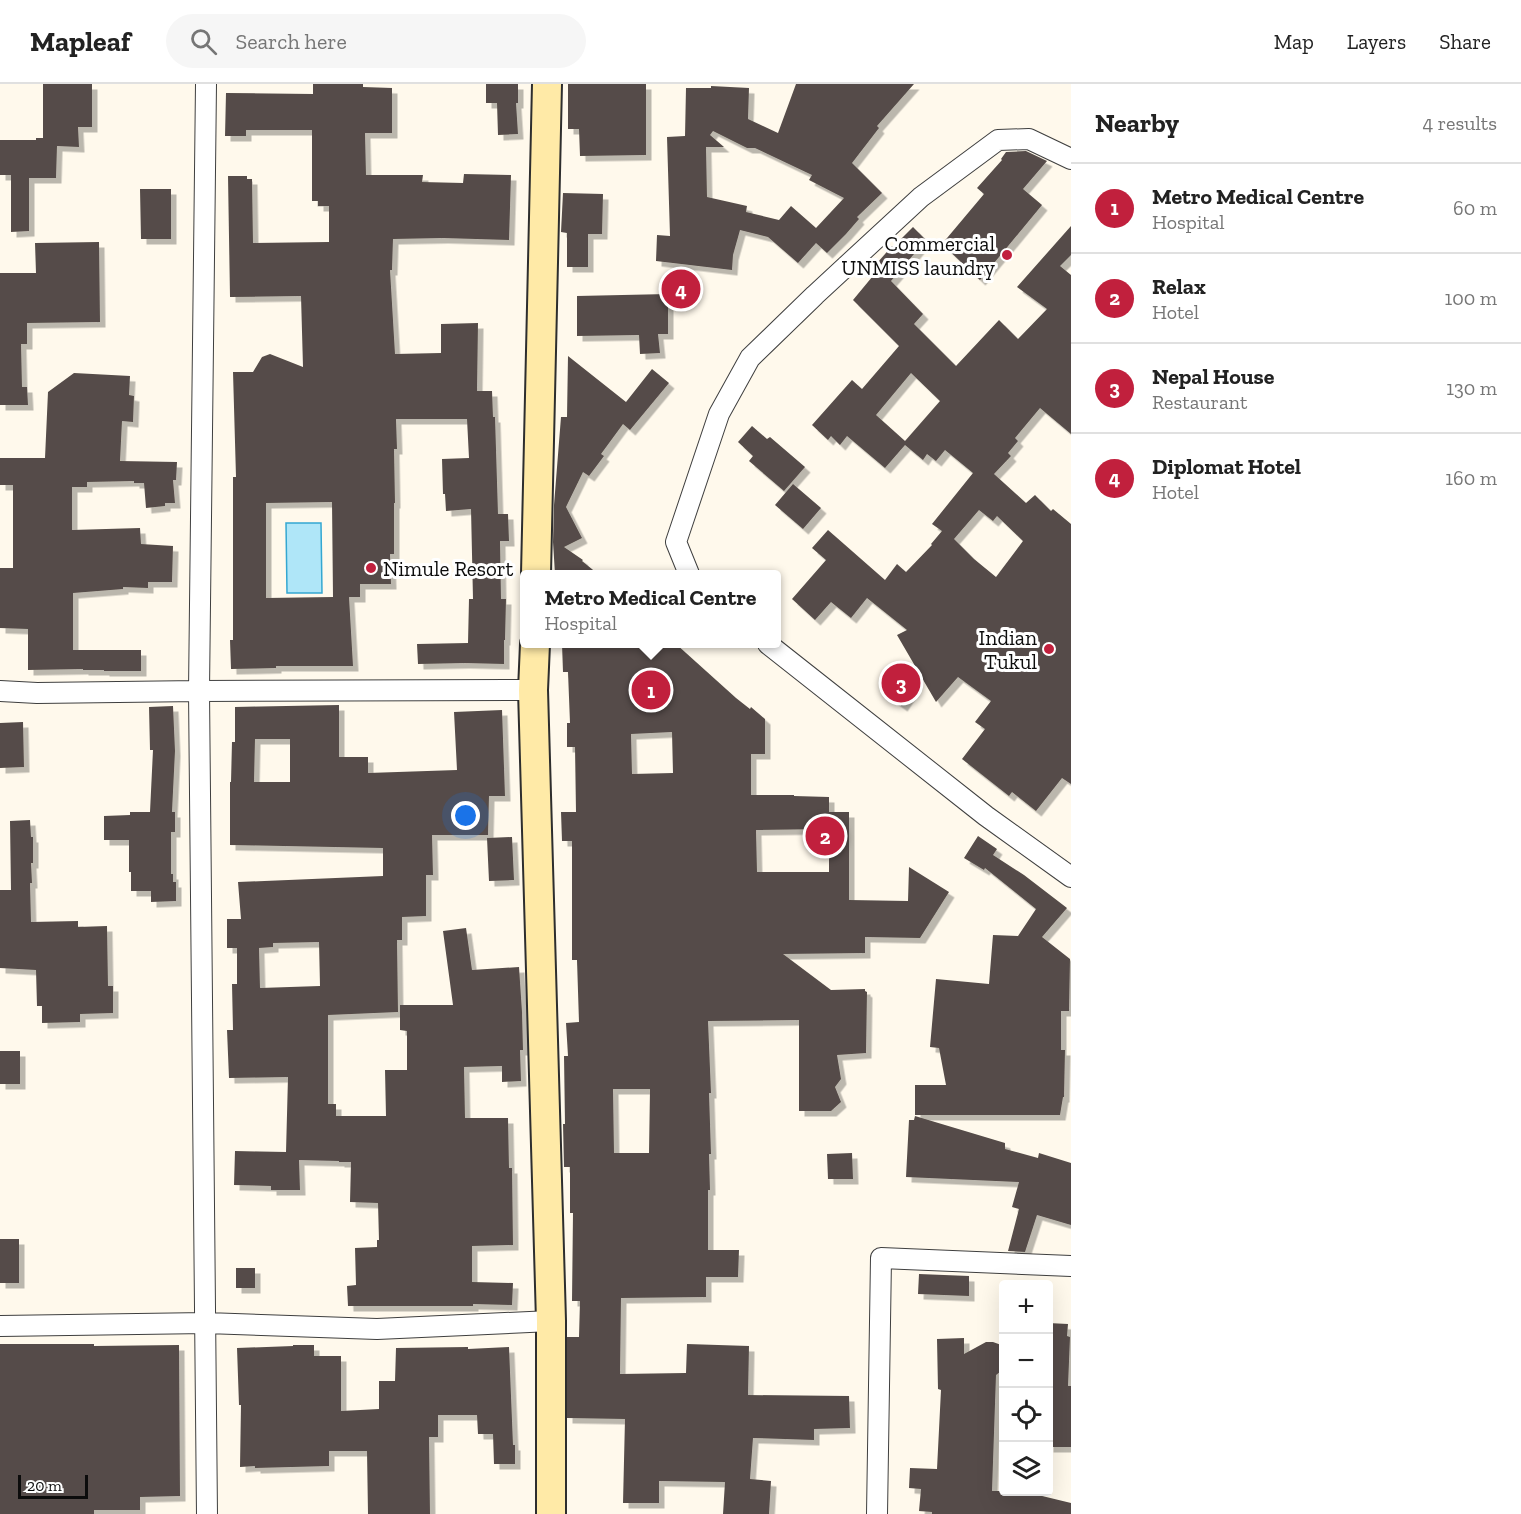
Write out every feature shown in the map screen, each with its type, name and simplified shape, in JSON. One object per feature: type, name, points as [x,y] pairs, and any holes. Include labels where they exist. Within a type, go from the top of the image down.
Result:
[{"type":"street","points":[[206,84],[199,691],[207,1514]]},
{"type":"street","points":[[536,570],[547,84]]},
{"type":"street","points":[[687,570],[676,542],[719,414],[750,358],[921,197],[998,140],[1029,139],[1071,159]]},
{"type":"street","points":[[535,648],[533,690],[551,1321],[551,1514]]},
{"type":"street","points":[[773,648],[986,816],[1071,877]]},
{"type":"street","points":[[0,691],[49,693],[533,690]]},
{"type":"street","points":[[877,1514],[881,1258],[1071,1266]]},
{"type":"street","points":[[0,1326],[206,1323],[377,1329],[551,1321]]},
{"type":"water","points":[[286,523],[321,523],[322,593],[287,593]]},
{"type":"building","points":[[43,84],[92,84],[92,127],[78,127],[79,147],[57,146],[56,178],[29,178],[29,231],[11,232],[11,175],[0,175],[0,140],[43,138]]},
{"type":"building","points":[[313,84],[363,84],[363,87],[392,88],[392,133],[365,133],[366,175],[423,175],[422,182],[463,183],[464,174],[511,175],[509,240],[393,239],[392,270],[390,270],[395,354],[441,353],[441,324],[478,323],[477,391],[492,391],[498,514],[508,514],[509,541],[500,541],[501,599],[506,599],[504,664],[418,664],[417,644],[468,643],[469,599],[473,599],[471,509],[446,511],[442,459],[469,458],[467,419],[396,419],[394,554],[390,554],[391,584],[360,584],[360,597],[349,597],[353,666],[276,666],[276,668],[231,669],[233,477],[236,477],[233,372],[253,372],[262,357],[270,354],[303,367],[301,296],[230,297],[228,176],[247,176],[247,179],[252,179],[253,243],[329,242],[329,206],[318,206],[318,201],[312,201],[312,130],[246,130],[246,136],[225,136],[226,93],[313,94]],"holes":[[[332,502],[333,597],[266,598],[266,503]]]},
{"type":"building","points":[[486,84],[518,84],[518,103],[516,103],[518,134],[498,135],[497,103],[486,103]]},
{"type":"building","points":[[568,84],[646,84],[646,155],[580,156],[579,129],[568,129]]},
{"type":"building","points":[[796,84],[914,84],[877,126],[879,128],[852,163],[882,193],[857,217],[859,219],[827,253],[816,243],[798,263],[768,237],[740,230],[733,255],[732,270],[656,261],[657,235],[670,236],[667,137],[685,136],[686,88],[711,88],[711,86],[749,88],[748,119],[778,133]],"holes":[[[713,131],[747,148],[755,148],[812,175],[809,180],[844,198],[816,228],[791,206],[779,220],[746,212],[747,206],[707,197],[706,147],[724,147],[710,135]]]},
{"type":"building","points":[[1026,151],[1047,161],[1023,189],[1042,205],[980,280],[942,244],[984,194],[977,188],[1002,160],[1006,152]]},
{"type":"building","points":[[140,189],[171,189],[171,239],[141,239]]},
{"type":"building","points":[[563,193],[603,194],[602,234],[588,234],[588,267],[567,267],[567,233],[561,232]]},
{"type":"building","points":[[1071,226],[1071,255],[1060,266],[1071,275],[1071,434],[1040,408],[1015,438],[1018,441],[1008,453],[1011,456],[994,474],[1026,503],[1035,495],[1051,511],[1053,509],[1071,524],[1071,784],[1062,778],[1036,811],[1012,792],[1009,796],[962,759],[985,729],[975,722],[991,701],[958,677],[936,702],[897,635],[907,630],[867,598],[851,618],[831,602],[815,620],[792,599],[826,560],[812,548],[828,530],[885,580],[897,564],[906,572],[942,531],[932,524],[973,473],[945,450],[936,461],[927,454],[923,460],[905,445],[885,468],[847,436],[840,445],[831,436],[828,440],[812,425],[852,380],[862,389],[899,346],[853,300],[882,265],[878,262],[913,227],[926,240],[891,281],[923,314],[914,324],[956,366],[999,320],[1018,339],[1047,309],[1017,287]],"holes":[[[911,373],[940,401],[905,441],[876,415]],[[979,510],[993,521],[997,516],[1023,541],[996,577],[954,539]]]},
{"type":"building","points":[[99,242],[100,322],[27,323],[27,344],[21,344],[22,387],[27,387],[28,405],[0,405],[0,273],[36,273],[35,243]]},
{"type":"building","points":[[668,294],[668,334],[658,334],[660,353],[640,354],[639,335],[577,336],[577,296]]},
{"type":"building","points":[[568,356],[626,402],[652,369],[669,383],[630,430],[623,424],[601,454],[604,456],[589,476],[583,472],[566,507],[582,538],[564,547],[593,570],[555,570],[554,505],[561,417],[567,417]]},
{"type":"building","points":[[74,373],[130,376],[129,395],[134,396],[133,422],[122,421],[120,461],[177,462],[176,480],[173,480],[175,503],[165,503],[165,506],[146,508],[144,483],[134,483],[134,481],[87,482],[87,487],[72,487],[72,530],[140,528],[141,544],[173,546],[172,582],[148,582],[148,588],[123,587],[123,589],[73,593],[73,650],[141,650],[141,671],[28,670],[28,629],[0,628],[0,568],[13,568],[13,485],[0,485],[0,458],[45,458],[48,392]]},
{"type":"building","points":[[752,426],[767,439],[770,437],[805,467],[784,491],[749,461],[753,456],[738,442]]},
{"type":"building","points":[[793,484],[821,508],[803,529],[775,505]]},
{"type":"building","points":[[562,648],[680,648],[736,698],[765,719],[765,754],[751,754],[751,795],[829,797],[829,812],[849,812],[849,900],[908,901],[909,867],[949,892],[920,938],[865,937],[865,953],[783,954],[831,990],[865,989],[867,992],[866,1053],[837,1055],[841,1079],[835,1087],[841,1102],[831,1111],[799,1111],[799,1020],[708,1021],[711,1154],[709,1154],[708,1250],[739,1250],[738,1277],[706,1277],[706,1297],[621,1298],[620,1374],[686,1373],[687,1344],[749,1346],[748,1395],[849,1396],[850,1428],[814,1429],[814,1440],[753,1438],[750,1479],[771,1481],[769,1514],[723,1514],[725,1482],[659,1481],[659,1503],[623,1503],[625,1419],[567,1418],[567,1337],[579,1337],[580,1301],[572,1301],[573,1213],[570,1213],[570,1167],[564,1167],[563,1124],[565,1124],[564,1056],[568,1056],[566,1023],[579,1022],[577,960],[572,960],[572,841],[562,841],[561,812],[576,812],[575,747],[567,747],[567,723],[570,723],[568,672],[563,672]],"holes":[[[672,732],[673,773],[632,774],[631,734]],[[829,817],[829,872],[757,872],[756,830],[828,829]],[[613,1089],[650,1089],[649,1153],[614,1153]]]},
{"type":"building","points":[[893,673],[912,691],[902,706],[881,691]]},
{"type":"building","points":[[339,705],[339,757],[368,757],[368,773],[457,770],[454,712],[502,710],[505,796],[489,796],[488,835],[432,835],[433,875],[426,875],[426,916],[402,917],[402,940],[397,940],[398,1012],[328,1015],[328,1104],[336,1104],[336,1116],[386,1116],[385,1070],[407,1070],[407,1031],[400,1030],[400,1005],[453,1005],[443,931],[466,928],[472,970],[519,967],[523,1050],[520,1050],[521,1081],[502,1082],[502,1066],[464,1067],[465,1118],[508,1118],[509,1168],[512,1168],[513,1245],[472,1246],[472,1282],[513,1283],[512,1305],[348,1306],[347,1286],[356,1285],[355,1248],[377,1247],[377,1240],[379,1240],[378,1203],[350,1202],[351,1162],[299,1160],[300,1190],[271,1190],[271,1186],[234,1185],[235,1151],[286,1152],[288,1077],[229,1078],[227,1030],[233,1030],[232,984],[237,984],[237,948],[227,948],[227,919],[241,919],[238,882],[383,876],[383,848],[230,845],[230,782],[232,742],[235,742],[235,707]],"holes":[[[255,739],[290,739],[290,782],[254,782]],[[319,942],[320,986],[260,988],[259,948],[273,947],[273,943]]]},
{"type":"building","points":[[173,706],[175,751],[172,812],[175,812],[175,832],[171,832],[171,874],[173,874],[173,882],[176,882],[176,901],[151,902],[151,891],[131,891],[129,840],[104,840],[104,816],[150,812],[153,750],[150,750],[149,707]]},
{"type":"building","points":[[23,722],[24,767],[0,768],[0,723]]},
{"type":"building","points":[[30,820],[31,837],[33,837],[32,883],[30,883],[31,922],[78,921],[78,927],[107,926],[108,986],[113,986],[113,1013],[80,1014],[80,1022],[42,1023],[42,1006],[37,1006],[36,970],[0,968],[0,890],[11,890],[10,821]]},
{"type":"building","points":[[978,836],[997,849],[993,855],[1067,908],[1042,937],[1070,959],[1069,1011],[1061,1011],[1061,1050],[1065,1050],[1064,1097],[1060,1115],[915,1115],[915,1085],[946,1085],[939,1048],[930,1047],[936,979],[989,984],[993,935],[1018,936],[1036,909],[985,868],[984,870],[964,858]]},
{"type":"building","points":[[512,837],[514,880],[489,881],[487,838]]},
{"type":"building","points":[[0,1051],[20,1051],[20,1084],[0,1084]]},
{"type":"building","points":[[915,1116],[1005,1143],[1005,1149],[1038,1158],[1039,1153],[1071,1163],[1071,1225],[1037,1215],[1025,1252],[1008,1251],[1019,1209],[1012,1207],[1019,1182],[906,1177],[909,1120],[914,1120]]},
{"type":"building","points":[[852,1153],[853,1179],[828,1179],[827,1154]]},
{"type":"building","points":[[0,1239],[19,1239],[19,1283],[0,1283]]},
{"type":"building","points":[[236,1268],[255,1268],[255,1288],[236,1288]]},
{"type":"building","points":[[919,1274],[969,1276],[969,1296],[918,1294]]},
{"type":"building","points":[[1053,1323],[1068,1324],[1067,1336],[1070,1337],[1068,1386],[1071,1386],[1071,1447],[1053,1447]]},
{"type":"building","points":[[964,1338],[964,1354],[986,1342],[999,1344],[992,1491],[999,1491],[999,1496],[1042,1496],[1071,1503],[1071,1514],[932,1514],[932,1512],[919,1511],[921,1489],[909,1488],[910,1468],[937,1469],[941,1390],[938,1389],[937,1339]]},
{"type":"building","points":[[0,1344],[179,1345],[180,1496],[140,1497],[140,1510],[94,1510],[94,1514],[0,1514]]},
{"type":"building","points":[[314,1345],[314,1356],[341,1356],[341,1411],[379,1409],[379,1381],[395,1381],[396,1348],[509,1347],[515,1464],[494,1464],[493,1434],[478,1434],[477,1415],[438,1415],[438,1437],[429,1437],[430,1514],[368,1514],[367,1451],[329,1451],[329,1466],[240,1467],[241,1405],[239,1405],[237,1348]]},
{"type":"place","name":"Commercial UNMISS laundry","points":[[1007,255]]},
{"type":"place","name":"Diplomat Hotel","points":[[681,289]]},
{"type":"place","name":"Nimule Resort","points":[[371,568]]},
{"type":"place","name":"Indian Tukul","points":[[1049,649]]},
{"type":"place","name":"Nepal House","points":[[901,683]]},
{"type":"place","name":"Metro Medical Centre","points":[[651,690]]},
{"type":"place","name":"Relax","points":[[825,836]]}]
